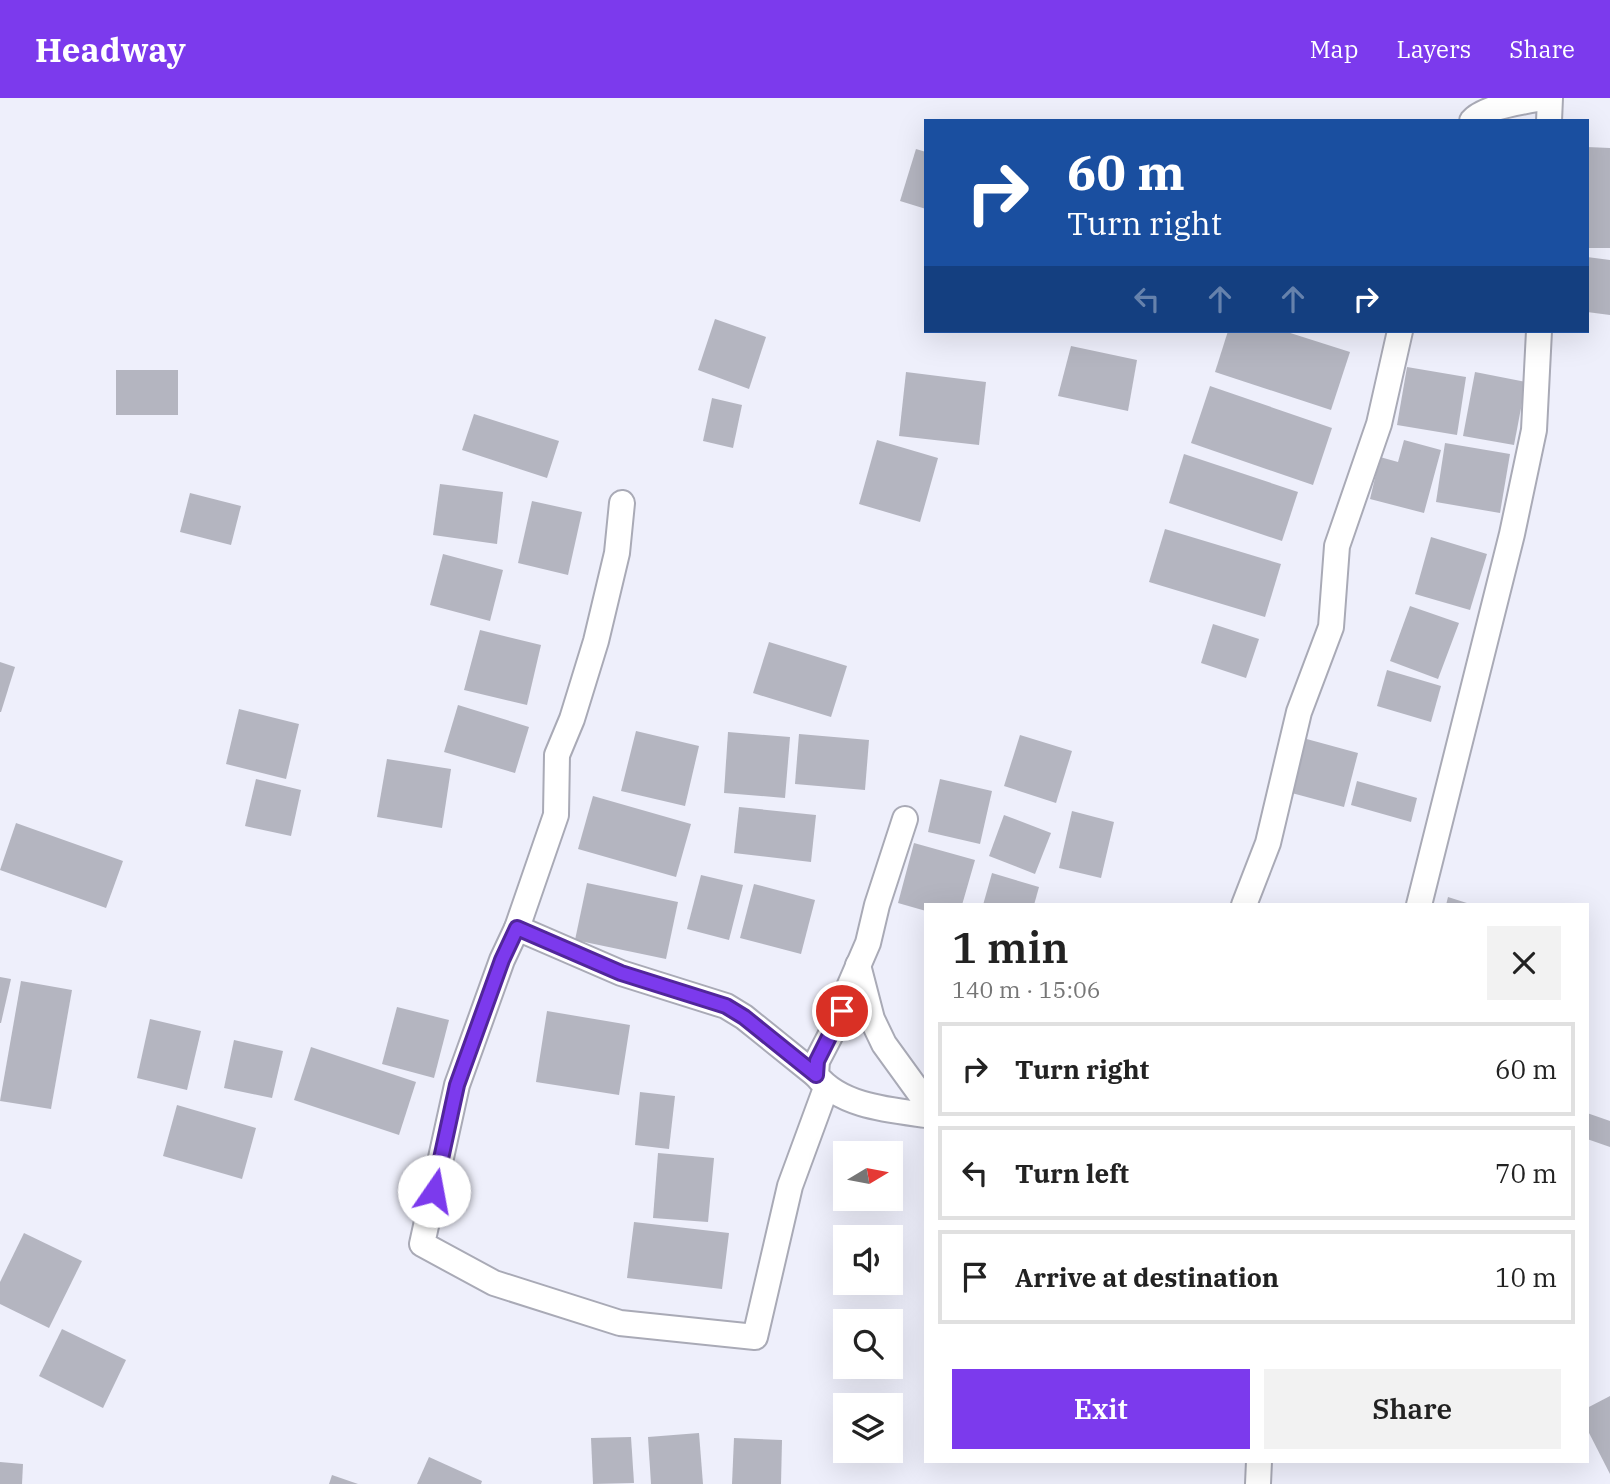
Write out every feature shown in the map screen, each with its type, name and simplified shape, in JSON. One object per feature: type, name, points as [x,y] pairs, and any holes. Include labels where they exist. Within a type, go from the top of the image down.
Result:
[{"type":"street","points":[[1474,119],[1514,103],[1544,98]]},
{"type":"street","points":[[1549,119],[1550,98]]},
{"type":"street","points":[[1245,903],[1268,843],[1299,712],[1331,627],[1337,547],[1379,424],[1400,333]]},
{"type":"street","points":[[1420,903],[1512,534],[1534,430],[1539,333]]},
{"type":"street","points":[[622,503],[617,553],[608,595],[572,719],[557,755],[556,815],[517,928],[502,960],[457,1085],[422,1244],[494,1283],[621,1323],[755,1337],[790,1186],[821,1081],[817,1061],[842,1011],[868,943],[877,905],[905,819]]},
{"type":"street","points":[[517,928],[621,973],[726,1006],[744,1017],[840,1096],[881,1108],[924,1115]]},
{"type":"street","points":[[858,965],[872,1019],[884,1044],[924,1099]]},
{"type":"street","points":[[1258,1484],[1259,1463]]},
{"type":"building","points":[[1589,147],[1610,148],[1610,248],[1589,248]]},
{"type":"building","points":[[916,149],[924,151],[924,208],[900,201]]},
{"type":"building","points":[[1589,257],[1610,260],[1610,315],[1589,312]]},
{"type":"building","points":[[715,319],[766,337],[749,389],[698,370]]},
{"type":"building","points":[[1227,333],[1290,333],[1350,352],[1331,410],[1215,372]]},
{"type":"building","points":[[1071,346],[1137,360],[1128,411],[1058,396]]},
{"type":"building","points":[[1407,367],[1466,377],[1457,435],[1397,425]]},
{"type":"building","points":[[116,370],[178,370],[178,415],[116,415]]},
{"type":"building","points":[[906,372],[986,382],[979,445],[899,436]]},
{"type":"building","points":[[1475,372],[1526,382],[1514,445],[1463,436]]},
{"type":"building","points":[[1210,386],[1332,428],[1313,485],[1191,443]]},
{"type":"building","points":[[712,398],[742,405],[733,448],[703,441]]},
{"type":"building","points":[[474,414],[559,441],[547,478],[462,450]]},
{"type":"building","points":[[877,440],[938,458],[920,522],[859,504]]},
{"type":"building","points":[[1404,440],[1441,450],[1424,513],[1370,499],[1380,457],[1398,462]]},
{"type":"building","points":[[1445,443],[1510,454],[1500,513],[1436,502]]},
{"type":"building","points":[[1184,454],[1298,492],[1282,541],[1169,503]]},
{"type":"building","points":[[440,484],[503,492],[497,544],[433,535]]},
{"type":"building","points":[[190,493],[241,506],[231,545],[180,532]]},
{"type":"building","points":[[532,501],[582,512],[568,575],[518,563]]},
{"type":"building","points":[[1165,529],[1281,564],[1265,617],[1149,582]]},
{"type":"building","points":[[1431,537],[1487,554],[1470,610],[1415,594]]},
{"type":"building","points":[[443,554],[503,570],[490,621],[430,605]]},
{"type":"building","points":[[1410,606],[1459,623],[1438,679],[1390,661]]},
{"type":"building","points":[[1213,624],[1259,639],[1246,678],[1201,663]]},
{"type":"building","points":[[480,630],[541,645],[527,705],[464,690]]},
{"type":"building","points":[[769,642],[847,666],[831,717],[753,693]]},
{"type":"building","points":[[0,662],[15,667],[1,712],[0,712]]},
{"type":"building","points":[[1387,670],[1441,686],[1431,722],[1377,706]]},
{"type":"building","points":[[458,705],[529,727],[515,773],[444,752]]},
{"type":"building","points":[[239,709],[299,724],[286,779],[226,764]]},
{"type":"building","points":[[636,731],[699,746],[685,806],[621,791]]},
{"type":"building","points":[[728,732],[790,737],[785,798],[724,793]]},
{"type":"building","points":[[799,734],[869,740],[865,790],[795,784]]},
{"type":"building","points":[[1020,735],[1072,751],[1056,803],[1004,786]]},
{"type":"building","points":[[1303,738],[1358,753],[1344,807],[1288,792]]},
{"type":"building","points":[[387,759],[451,769],[442,828],[377,817]]},
{"type":"building","points":[[256,779],[301,790],[291,836],[245,826]]},
{"type":"building","points":[[940,779],[992,791],[980,844],[928,832]]},
{"type":"building","points":[[1357,781],[1417,798],[1411,822],[1351,805]]},
{"type":"building","points":[[593,796],[691,824],[676,877],[578,849]]},
{"type":"building","points":[[739,807],[816,815],[811,862],[734,853]]},
{"type":"building","points":[[1072,811],[1114,822],[1101,878],[1059,868]]},
{"type":"building","points":[[1004,815],[1051,833],[1035,874],[989,856]]},
{"type":"building","points":[[16,823],[123,861],[106,908],[0,870]]},
{"type":"building","points":[[914,843],[975,860],[963,903],[924,903],[924,910],[898,903]]},
{"type":"building","points":[[992,873],[1039,887],[1035,903],[984,903]]},
{"type":"building","points":[[701,875],[743,885],[729,940],[687,929]]},
{"type":"building","points":[[587,883],[678,902],[666,959],[575,940]]},
{"type":"building","points":[[754,884],[815,900],[801,954],[740,938]]},
{"type":"building","points":[[1448,897],[1467,903],[1446,903]]},
{"type":"building","points":[[0,977],[11,979],[1,1023],[0,1023]]},
{"type":"building","points":[[21,981],[72,990],[51,1109],[0,1101]]},
{"type":"building","points":[[397,1007],[449,1020],[434,1078],[382,1064]]},
{"type":"building","points":[[547,1011],[630,1025],[619,1095],[536,1082]]},
{"type":"building","points":[[150,1019],[201,1031],[187,1090],[137,1078]]},
{"type":"building","points":[[234,1040],[283,1051],[272,1098],[224,1088]]},
{"type":"building","points":[[311,1047],[416,1082],[399,1135],[294,1100]]},
{"type":"building","points":[[640,1092],[675,1096],[669,1149],[635,1145]]},
{"type":"building","points":[[177,1105],[256,1128],[242,1179],[163,1156]]},
{"type":"building","points":[[1589,1114],[1610,1121],[1610,1147],[1589,1140]]},
{"type":"building","points":[[658,1153],[714,1158],[708,1222],[653,1218]]},
{"type":"building","points":[[634,1222],[729,1233],[722,1289],[627,1278]]},
{"type":"building","points":[[24,1233],[82,1261],[49,1328],[0,1304],[0,1282]]},
{"type":"building","points":[[62,1329],[126,1360],[103,1408],[39,1376]]},
{"type":"building","points":[[1610,1396],[1610,1474],[1589,1433],[1589,1407]]},
{"type":"building","points":[[699,1433],[703,1484],[651,1484],[648,1437]]},
{"type":"building","points":[[631,1437],[634,1483],[593,1484],[591,1438]]},
{"type":"building","points":[[734,1438],[782,1440],[781,1484],[732,1484]]},
{"type":"building","points":[[429,1457],[482,1481],[481,1484],[417,1484]]},
{"type":"building","points":[[0,1462],[23,1464],[22,1484],[0,1484]]},
{"type":"building","points":[[332,1475],[358,1484],[329,1484]]},
{"type":"route","points":[[434,1191],[457,1085],[502,960],[517,928],[621,973],[726,1006],[744,1017],[816,1075],[817,1061],[842,1011]]}]
